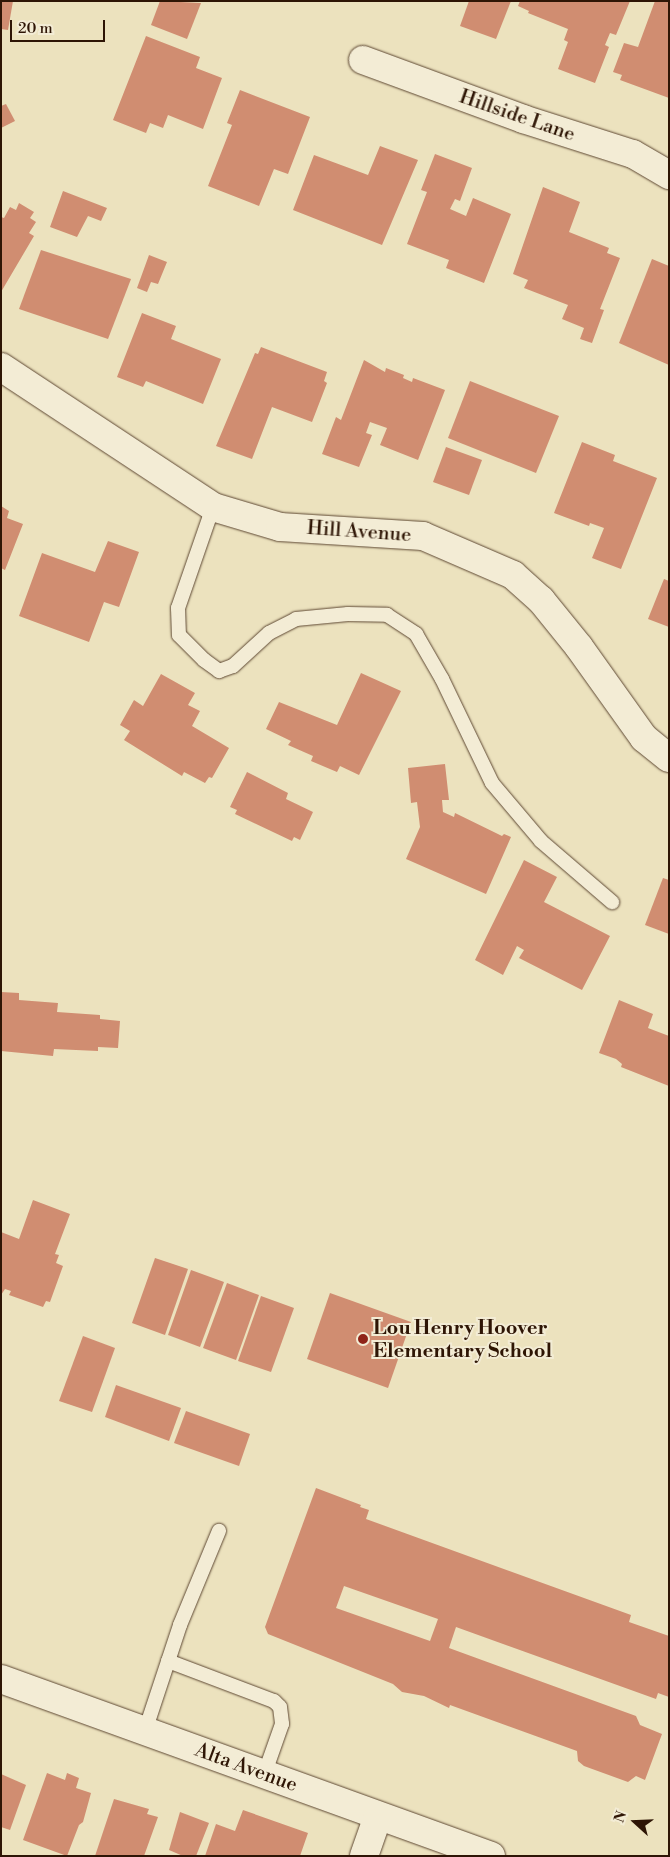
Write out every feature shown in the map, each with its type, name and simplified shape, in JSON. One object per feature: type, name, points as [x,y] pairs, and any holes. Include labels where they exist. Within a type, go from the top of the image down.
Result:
[{"type":"street","name":"Hillside Lane","points":[[364,60],[523,119],[633,154],[669,175]]},
{"type":"street","name":"Hill Avenue","points":[[1,367],[214,507],[280,527],[423,536],[513,575],[542,600],[579,647],[644,738],[669,758]]},
{"type":"street","name":"Alta Avenue","points":[[1,1679],[492,1856]]},
{"type":"street","points":[[364,1856],[378,1816]]},
{"type":"lane","points":[[214,507],[178,608],[179,635],[204,660],[220,670],[233,666],[269,633],[296,619],[348,614],[387,615],[416,634],[442,679],[492,784],[541,841],[612,902]]},
{"type":"lane","points":[[145,1732],[168,1660],[219,1531]]},
{"type":"lane","points":[[168,1660],[274,1701],[280,1707],[282,1724],[264,1775]]},
{"type":"building","points":[[1,1],[13,1],[8,30],[1,29]]},
{"type":"building","points":[[160,1],[201,3],[187,39],[151,25]]},
{"type":"building","points":[[469,1],[511,1],[496,39],[460,26]]},
{"type":"building","points":[[520,1],[630,1],[616,35],[610,33],[605,45],[609,47],[595,83],[558,69],[568,42],[564,40],[568,29],[528,13],[529,11],[518,6]]},
{"type":"building","points":[[655,1],[669,1],[669,98],[620,80],[622,75],[613,72],[624,43],[638,47]]},
{"type":"building","points":[[146,36],[200,57],[196,68],[222,78],[203,129],[168,115],[163,128],[150,123],[146,133],[113,120]]},
{"type":"building","points":[[240,90],[310,117],[288,174],[274,169],[259,206],[208,186],[232,125],[227,123]]},
{"type":"building","points":[[6,104],[15,121],[1,128],[1,106]]},
{"type":"building","points":[[380,146],[418,160],[382,245],[293,210],[314,155],[368,175]]},
{"type":"building","points":[[435,154],[472,168],[460,201],[455,199],[450,209],[466,216],[473,198],[511,214],[484,283],[446,268],[449,260],[407,244],[427,192],[421,190]]},
{"type":"building","points":[[543,187],[580,202],[569,232],[609,248],[607,253],[620,258],[600,309],[604,310],[592,343],[580,339],[584,328],[562,319],[568,305],[524,288],[528,280],[513,274]]},
{"type":"building","points":[[63,191],[107,208],[101,221],[88,216],[77,237],[50,227]]},
{"type":"building","points":[[19,203],[34,212],[30,218],[36,222],[29,233],[34,236],[1,292],[1,217],[4,218],[10,207],[16,210]]},
{"type":"building","points":[[41,250],[131,279],[108,339],[19,309]]},
{"type":"building","points":[[149,255],[167,262],[158,284],[151,282],[147,292],[137,288]]},
{"type":"building","points":[[652,259],[669,266],[669,365],[619,343]]},
{"type":"building","points":[[142,313],[176,326],[171,339],[221,359],[203,404],[146,381],[143,387],[117,377]]},
{"type":"building","points":[[261,347],[327,372],[324,381],[327,383],[312,422],[272,407],[252,459],[216,446],[255,353],[258,354]]},
{"type":"building","points":[[364,360],[385,372],[386,368],[404,375],[403,378],[412,382],[413,378],[445,390],[418,460],[380,445],[387,428],[370,422],[366,433],[372,435],[359,467],[322,454],[336,417],[341,420]]},
{"type":"building","points":[[470,381],[559,416],[536,473],[448,438]]},
{"type":"building","points":[[582,442],[615,455],[613,461],[657,478],[621,569],[592,558],[604,528],[590,523],[589,526],[554,513]]},
{"type":"building","points":[[446,447],[482,460],[469,495],[433,482]]},
{"type":"building","points":[[1,506],[9,511],[7,518],[23,524],[5,570],[1,568]]},
{"type":"building","points":[[108,541],[139,552],[119,607],[104,602],[89,642],[19,616],[42,553],[95,572]]},
{"type":"building","points":[[664,579],[669,581],[669,627],[648,619]]},
{"type":"building","points":[[361,673],[401,691],[359,775],[340,766],[337,772],[311,761],[313,756],[288,745],[291,741],[266,729],[279,702],[337,725]]},
{"type":"building","points":[[161,674],[195,693],[188,705],[200,711],[192,726],[229,748],[212,778],[209,777],[205,783],[184,772],[182,776],[124,740],[130,731],[120,725],[134,700],[143,706]]},
{"type":"building","points":[[445,764],[449,800],[442,800],[443,812],[454,817],[455,813],[502,836],[504,834],[511,837],[486,894],[406,859],[420,827],[417,802],[411,803],[408,768]]},
{"type":"building","points":[[247,772],[288,793],[286,799],[313,812],[300,840],[294,837],[292,841],[235,814],[237,810],[230,807]]},
{"type":"building","points":[[524,860],[557,877],[544,902],[610,936],[582,990],[519,958],[524,950],[517,946],[503,975],[475,960]]},
{"type":"building","points":[[663,878],[669,880],[669,934],[645,925]]},
{"type":"building","points":[[1,992],[19,993],[19,1000],[58,1003],[57,1012],[100,1015],[100,1019],[120,1021],[118,1048],[98,1047],[98,1051],[54,1049],[53,1056],[1,1051]]},
{"type":"building","points":[[619,1000],[653,1014],[648,1028],[669,1036],[669,1086],[621,1067],[622,1064],[616,1059],[599,1053]]},
{"type":"building","points":[[33,1200],[70,1214],[55,1254],[59,1255],[56,1263],[63,1266],[50,1302],[46,1301],[43,1307],[9,1295],[11,1291],[5,1289],[1,1295],[1,1232],[19,1239]]},
{"type":"building","points":[[155,1258],[188,1269],[165,1335],[132,1323]]},
{"type":"building","points":[[191,1270],[224,1282],[200,1347],[168,1335]]},
{"type":"building","points":[[227,1283],[259,1295],[236,1360],[203,1348]]},
{"type":"building","points":[[330,1293],[411,1322],[388,1388],[307,1359]]},
{"type":"building","points":[[261,1296],[294,1308],[271,1372],[238,1361]]},
{"type":"building","points":[[83,1336],[115,1348],[92,1412],[59,1401]]},
{"type":"building","points":[[116,1385],[181,1408],[169,1441],[105,1417]]},
{"type":"building","points":[[186,1411],[250,1434],[239,1466],[174,1443]]},
{"type":"building","points":[[316,1488],[361,1505],[360,1507],[369,1510],[366,1519],[631,1615],[629,1622],[669,1636],[669,1697],[658,1693],[656,1699],[456,1627],[449,1648],[636,1716],[640,1725],[662,1734],[645,1780],[636,1776],[628,1782],[584,1766],[578,1761],[577,1751],[450,1705],[449,1708],[424,1696],[402,1692],[393,1684],[268,1634],[265,1627]],"holes":[[[344,1586],[438,1619],[430,1641],[336,1608]]]},
{"type":"building","points":[[47,1773],[65,1780],[67,1773],[79,1778],[76,1788],[91,1793],[83,1822],[79,1825],[67,1856],[23,1840]]},
{"type":"building","points":[[1,1774],[26,1785],[10,1830],[1,1827]]},
{"type":"building","points":[[114,1799],[149,1809],[147,1814],[158,1817],[144,1856],[95,1856]]},
{"type":"building","points":[[243,1810],[308,1833],[300,1856],[205,1856],[216,1824],[235,1831]]},
{"type":"building","points":[[180,1812],[209,1823],[196,1856],[183,1856],[169,1850]]},
{"type":"place","name":"Lou Henry Hoover Elementary School","points":[[363,1339]]}]
